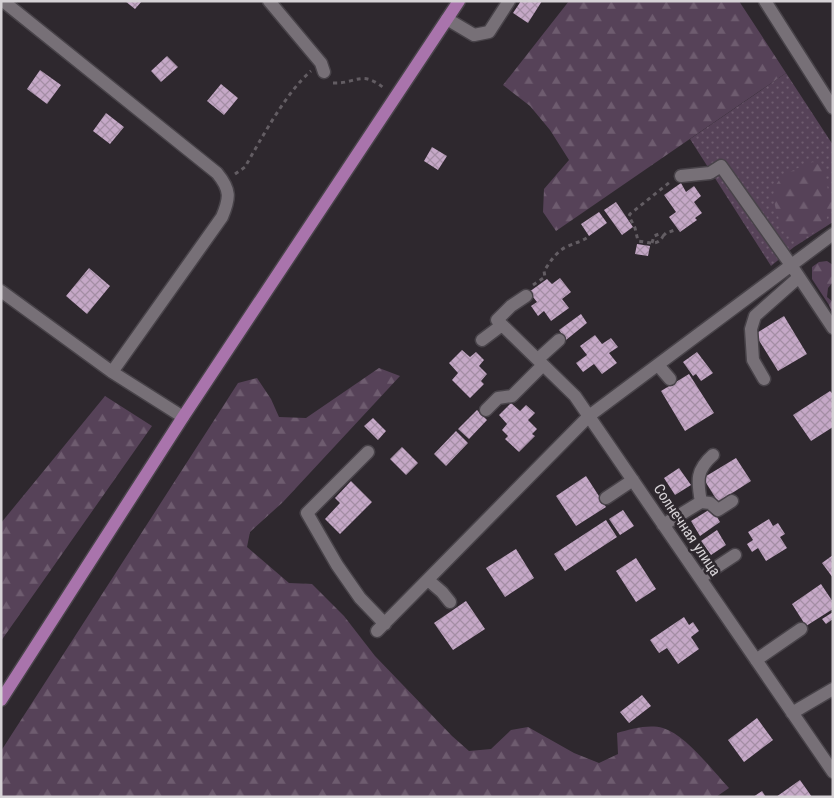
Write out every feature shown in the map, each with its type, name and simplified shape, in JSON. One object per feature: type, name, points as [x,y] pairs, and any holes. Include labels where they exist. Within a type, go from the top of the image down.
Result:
[{"type":"main road","points":[[1,700],[183,416],[459,1]]},
{"type":"street","points":[[3,1],[211,168],[224,181],[228,192],[228,203],[222,217],[112,372]]},
{"type":"street","points":[[269,1],[322,67]]},
{"type":"street","points":[[447,19],[474,35],[489,32],[509,1]]},
{"type":"street","points":[[765,1],[833,108]]},
{"type":"street","points":[[682,176],[710,173],[721,166],[833,328]]},
{"type":"street","points":[[368,452],[307,512],[337,565],[381,628],[589,416],[833,234]]},
{"type":"street","points":[[764,378],[753,360],[752,329],[755,316],[799,277]]},
{"type":"street","points":[[1,291],[112,372],[183,416]]},
{"type":"street","points":[[482,340],[499,323],[511,306],[526,296]]},
{"type":"street","name":"Солнечная улица","points":[[499,323],[575,396],[833,772]]},
{"type":"street","points":[[486,410],[498,398],[512,396],[559,340]]},
{"type":"street","points":[[658,364],[670,379]]},
{"type":"street","points":[[701,502],[698,482],[703,464],[713,454]]},
{"type":"street","points":[[606,498],[633,480]]},
{"type":"street","points":[[664,525],[701,502],[710,503],[718,510],[732,501]]},
{"type":"street","points":[[700,578],[734,555]]},
{"type":"street","points":[[428,580],[450,602]]},
{"type":"street","points":[[756,660],[801,629]]},
{"type":"street","points":[[792,713],[833,689]]},
{"type":"path","points":[[224,181],[245,167],[302,79],[322,67],[327,83],[337,84],[361,77],[377,82],[395,98]]},
{"type":"path","points":[[675,230],[666,233],[661,241],[656,244],[638,241],[635,228],[629,216],[667,184],[682,176]]},
{"type":"path","points":[[652,243],[654,236],[659,234],[663,236]]},
{"type":"path","points":[[526,296],[528,289],[545,277],[544,271],[556,254],[566,247],[582,242],[588,237]]},
{"type":"green space","points":[[569,1],[739,1],[786,73],[556,231],[543,212],[544,189],[569,160],[550,130],[530,106],[503,85]]},
{"type":"green space","points":[[786,73],[833,145],[833,222],[794,247],[771,266],[690,139]]},
{"type":"green space","points":[[813,162],[824,167],[833,207],[827,217],[826,226],[799,240],[785,234],[775,207],[775,189],[779,181],[786,175],[797,168]]},
{"type":"green space","points":[[827,261],[833,265],[833,282],[828,288],[827,297],[833,302],[833,315],[829,305],[812,279],[812,267],[819,262]]},
{"type":"green space","points":[[379,368],[400,376],[283,502],[250,532],[247,547],[289,583],[312,584],[344,616],[375,656],[452,736],[469,751],[491,749],[511,730],[528,727],[574,753],[599,763],[618,754],[617,733],[640,728],[657,727],[672,732],[681,738],[729,788],[716,797],[1,797],[1,751],[238,383],[257,378],[271,399],[279,417],[306,418]]},
{"type":"green space","points":[[105,396],[152,426],[1,641],[1,523]]},
{"type":"building","points":[[125,1],[142,1],[135,9]]},
{"type":"building","points":[[521,1],[542,1],[528,23],[513,13]]},
{"type":"building","points":[[167,56],[178,67],[161,82],[151,71]]},
{"type":"building","points":[[40,70],[61,85],[47,104],[27,89]]},
{"type":"building","points":[[221,84],[238,98],[224,115],[207,101]]},
{"type":"building","points":[[106,113],[124,127],[110,144],[93,131]]},
{"type":"building","points":[[432,147],[447,156],[438,170],[424,161]]},
{"type":"building","points":[[681,183],[686,192],[694,186],[701,196],[694,202],[702,213],[695,218],[697,220],[680,232],[669,217],[676,212],[664,195]]},
{"type":"building","points":[[616,202],[633,227],[622,235],[604,210]]},
{"type":"building","points":[[599,212],[607,223],[589,236],[581,224]]},
{"type":"building","points":[[637,244],[650,246],[648,256],[635,254]]},
{"type":"building","points":[[89,268],[110,286],[87,314],[66,296]]},
{"type":"building","points":[[560,278],[571,292],[562,299],[569,308],[551,321],[544,311],[538,316],[531,306],[537,302],[529,292],[547,279],[552,284]]},
{"type":"building","points":[[581,314],[587,323],[566,340],[559,330]]},
{"type":"building","points":[[784,316],[807,354],[778,371],[755,334]]},
{"type":"building","points":[[595,335],[602,344],[611,338],[618,347],[609,353],[617,363],[602,374],[594,364],[583,372],[576,363],[587,355],[580,346]]},
{"type":"building","points":[[462,350],[470,357],[476,352],[484,360],[479,366],[487,374],[481,381],[484,384],[470,398],[452,380],[458,373],[449,363]]},
{"type":"building","points":[[697,352],[713,373],[701,381],[696,374],[693,376],[683,362]]},
{"type":"building","points":[[689,374],[714,413],[685,431],[661,391]]},
{"type":"building","points":[[830,391],[833,394],[833,427],[811,441],[793,415]]},
{"type":"building","points":[[511,403],[520,411],[526,405],[535,413],[528,420],[537,429],[532,434],[535,436],[519,452],[505,439],[508,436],[502,430],[507,424],[499,415]]},
{"type":"building","points":[[477,410],[487,420],[469,439],[458,429]]},
{"type":"building","points":[[373,418],[386,431],[378,440],[364,426]]},
{"type":"building","points":[[456,431],[468,443],[446,466],[434,454]]},
{"type":"building","points":[[402,447],[418,463],[406,475],[390,459]]},
{"type":"building","points":[[736,458],[751,481],[718,502],[703,478]]},
{"type":"building","points":[[679,468],[691,485],[675,495],[664,478]]},
{"type":"building","points":[[586,476],[606,507],[576,526],[556,496]]},
{"type":"building","points":[[351,481],[372,502],[340,534],[325,519],[340,503],[335,498]]},
{"type":"building","points":[[712,508],[720,522],[700,536],[691,521]]},
{"type":"building","points":[[623,510],[634,526],[620,535],[609,519]]},
{"type":"building","points":[[769,519],[773,526],[778,523],[785,534],[780,537],[787,548],[766,561],[758,548],[752,552],[747,544],[753,540],[748,532]]},
{"type":"building","points":[[606,520],[617,537],[565,571],[554,554]]},
{"type":"building","points":[[717,530],[726,545],[711,555],[701,541]]},
{"type":"building","points":[[516,549],[534,578],[505,597],[486,568]]},
{"type":"building","points":[[833,555],[833,578],[822,563]]},
{"type":"building","points":[[636,558],[656,589],[636,602],[616,571]]},
{"type":"building","points":[[821,584],[833,602],[833,609],[806,626],[792,604]]},
{"type":"building","points":[[466,601],[485,629],[453,650],[434,623]]},
{"type":"building","points":[[833,612],[833,619],[826,624],[822,619]]},
{"type":"building","points":[[684,617],[689,625],[693,622],[699,631],[691,637],[699,649],[678,664],[667,648],[659,653],[650,640]]},
{"type":"building","points":[[642,695],[651,706],[629,723],[620,712]]},
{"type":"building","points":[[757,718],[773,740],[744,762],[728,740]]},
{"type":"building","points":[[800,780],[812,797],[776,797]]},
{"type":"building","points":[[762,791],[766,797],[753,797]]}]
